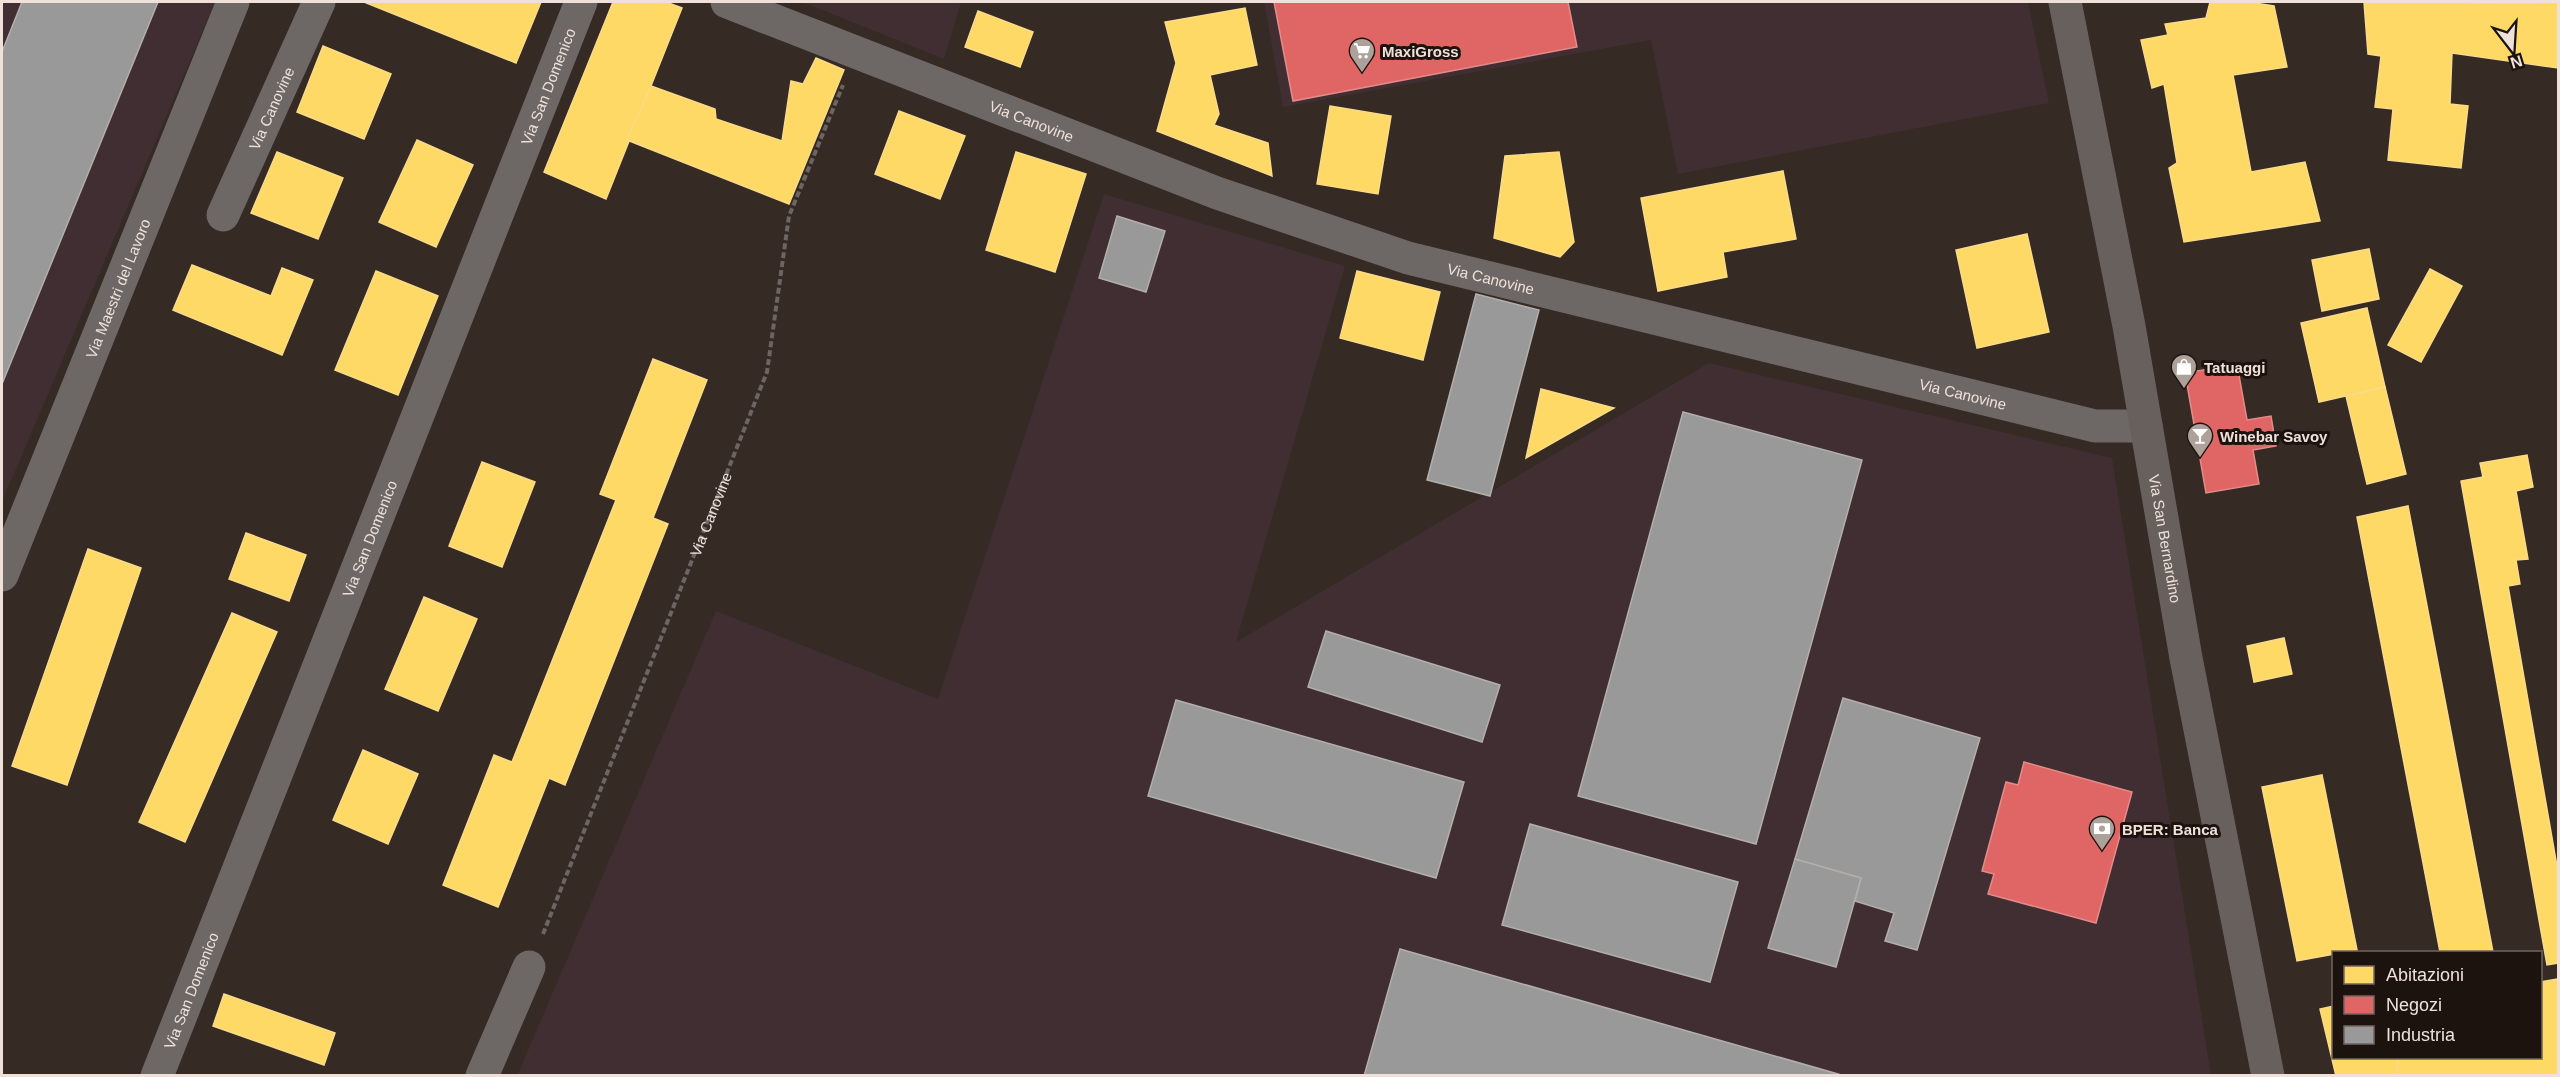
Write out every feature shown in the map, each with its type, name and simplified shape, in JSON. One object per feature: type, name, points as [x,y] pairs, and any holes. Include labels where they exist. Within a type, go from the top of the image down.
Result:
[{"type":"main road","name":"Via San Bernardino","points":[[2065,2],[2129,326],[2186,658],[2268,1076]]},
{"type":"street","name":"Via Maestri del Lavoro","points":[[2,575],[233,2]]},
{"type":"street","name":"Via Canovine","points":[[223,215],[319,2]]},
{"type":"street","name":"Via San Domenico","points":[[157,1076],[581,2]]},
{"type":"street","name":"Via Canovine","points":[[728,2],[856,54],[1217,193],[1408,258],[2096,426],[2146,426]]},
{"type":"street","points":[[482,1076],[529,967]]},
{"type":"path","name":"Via Canovine","points":[[529,967],[767,372],[789,216],[856,54]]},
{"type":"shaded area","points":[[2,2],[215,2],[2,502]]},
{"type":"shaded area","points":[[802,2],[961,2],[944,59]]},
{"type":"shaded area","points":[[1264,2],[2028,2],[2049,103],[1678,174],[1651,40],[1283,107]]},
{"type":"shaded area","points":[[1104,194],[1345,266],[1236,642],[1709,363],[2112,458],[2211,1075],[517,1076],[716,611],[938,699]]},
{"type":"building: Abitazioni","points":[[364,2],[541,2],[516,63]]},
{"type":"building: Abitazioni","points":[[613,2],[666,2],[682,8],[606,199],[544,172]]},
{"type":"building: Abitazioni","points":[[2210,2],[2248,2],[2274,6],[2287,67],[2233,75],[2251,172],[2305,162],[2320,221],[2184,242],[2169,168],[2177,163],[2164,84],[2152,88],[2141,40],[2168,35],[2165,24],[2206,18]]},
{"type":"building: Abitazioni","points":[[2364,2],[2558,3],[2558,68],[2452,53],[2450,104],[2468,106],[2461,168],[2388,160],[2393,109],[2375,107],[2381,56],[2368,54]]},
{"type":"building: Abitazioni","points":[[1245,8],[1257,65],[1210,75],[1219,114],[1214,125],[1268,143],[1272,176],[1157,131],[1176,63],[1165,22]]},
{"type":"building: Abitazioni","points":[[978,11],[1033,32],[1020,67],[965,47]]},
{"type":"building: Abitazioni","points":[[323,46],[391,74],[364,139],[297,112]]},
{"type":"building: Abitazioni","points":[[816,58],[844,70],[789,204],[627,140],[651,86],[715,109],[716,119],[782,141],[791,81],[803,84]]},
{"type":"building: Abitazioni","points":[[1330,106],[1391,116],[1378,194],[1317,184]]},
{"type":"building: Abitazioni","points":[[899,111],[965,136],[940,199],[875,174]]},
{"type":"building: Abitazioni","points":[[417,140],[473,165],[436,247],[379,222]]},
{"type":"building: Abitazioni","points":[[277,152],[343,178],[318,239],[251,213]]},
{"type":"building: Abitazioni","points":[[1016,152],[1086,174],[1055,272],[986,250]]},
{"type":"building: Abitazioni","points":[[1559,152],[1574,242],[1560,257],[1494,238],[1505,156]]},
{"type":"building: Abitazioni","points":[[1783,171],[1796,239],[1723,252],[1727,277],[1658,291],[1641,198]]},
{"type":"building: Abitazioni","points":[[2027,234],[2049,332],[1977,348],[1956,250]]},
{"type":"building: Abitazioni","points":[[2369,249],[2379,299],[2322,311],[2312,260]]},
{"type":"building: Abitazioni","points":[[192,265],[271,296],[282,268],[313,280],[282,355],[173,310]]},
{"type":"building: Abitazioni","points":[[2430,269],[2462,286],[2421,362],[2388,345]]},
{"type":"building: Abitazioni","points":[[376,271],[438,296],[398,395],[335,370]]},
{"type":"building: Abitazioni","points":[[1357,271],[1440,292],[1423,360],[1340,338]]},
{"type":"building: Abitazioni","points":[[2367,308],[2385,387],[2319,402],[2301,323]]},
{"type":"building: Abitazioni","points":[[653,359],[707,380],[653,518],[668,524],[565,785],[549,778],[498,907],[443,885],[494,755],[512,762],[616,500],[600,494]]},
{"type":"building: Abitazioni","points":[[2385,387],[2406,474],[2367,484],[2346,396]]},
{"type":"building: Abitazioni","points":[[1541,389],[1614,408],[1526,458]]},
{"type":"building: Abitazioni","points":[[2527,455],[2533,487],[2516,491],[2528,559],[2516,560],[2520,584],[2508,586],[2558,872],[2558,963],[2547,965],[2461,481],[2483,477],[2480,463]]},
{"type":"building: Abitazioni","points":[[482,462],[535,482],[502,567],[449,546]]},
{"type":"building: Abitazioni","points":[[2408,506],[2493,951],[2440,951],[2357,517]]},
{"type":"building: Abitazioni","points":[[246,533],[306,555],[289,601],[229,579]]},
{"type":"building: Abitazioni","points":[[88,549],[141,568],[67,785],[12,766]]},
{"type":"building: Abitazioni","points":[[424,597],[477,619],[438,711],[385,689]]},
{"type":"building: Abitazioni","points":[[232,613],[277,632],[185,842],[139,822]]},
{"type":"building: Abitazioni","points":[[2284,638],[2292,674],[2254,682],[2247,646]]},
{"type":"building: Abitazioni","points":[[363,750],[418,774],[388,844],[333,820]]},
{"type":"building: Abitazioni","points":[[2322,775],[2357,950],[2332,951],[2332,955],[2297,961],[2262,787]]},
{"type":"building: Abitazioni","points":[[2558,979],[2558,1076],[2397,1076],[2398,1059],[2542,1059],[2542,982]]},
{"type":"building: Abitazioni","points":[[224,994],[335,1033],[324,1065],[213,1026]]},
{"type":"building: Abitazioni","points":[[2332,1006],[2332,1059],[2398,1059],[2397,1076],[2336,1076],[2320,1009]]},
{"type":"building: Negozi","name":"MaxiGross","points":[[1274,2],[1568,2],[1577,47],[1293,101]]},
{"type":"building: Negozi","points":[[2237,364],[2247,420],[2271,416],[2276,446],[2253,450],[2259,484],[2206,493],[2185,373]]},
{"type":"building: Negozi","points":[[2024,762],[2132,792],[2096,923],[1988,894],[1994,874],[1982,871],[2006,782],[2018,785]]},
{"type":"building: Industria","points":[[22,2],[158,2],[2,384],[2,52]]},
{"type":"building: Industria","points":[[1117,216],[1165,231],[1146,292],[1099,278]]},
{"type":"building: Industria","points":[[1476,294],[1539,310],[1490,496],[1427,480]]},
{"type":"building: Industria","points":[[1683,412],[1862,460],[1756,844],[1578,796]]},
{"type":"building: Industria","points":[[1326,631],[1500,685],[1482,742],[1308,687]]},
{"type":"building: Industria","points":[[1843,698],[1980,738],[1917,950],[1885,941],[1894,913],[1855,901],[1861,878],[1795,859]]},
{"type":"building: Industria","points":[[1176,700],[1464,782],[1436,878],[1148,796]]},
{"type":"building: Industria","points":[[1530,824],[1738,882],[1710,982],[1502,925]]},
{"type":"building: Industria","points":[[1795,859],[1861,878],[1836,967],[1768,948]]},
{"type":"building: Industria","points":[[1400,949],[1845,1076],[1364,1076]]},
{"type":"place","name":"MaxiGross","points":[[1362,74]]},
{"type":"place","name":"Tatuaggi","points":[[2184,390]]},
{"type":"place","name":"Winebar Savoy","points":[[2200,459]]},
{"type":"place","name":"BPER: Banca","points":[[2102,852]]}]
